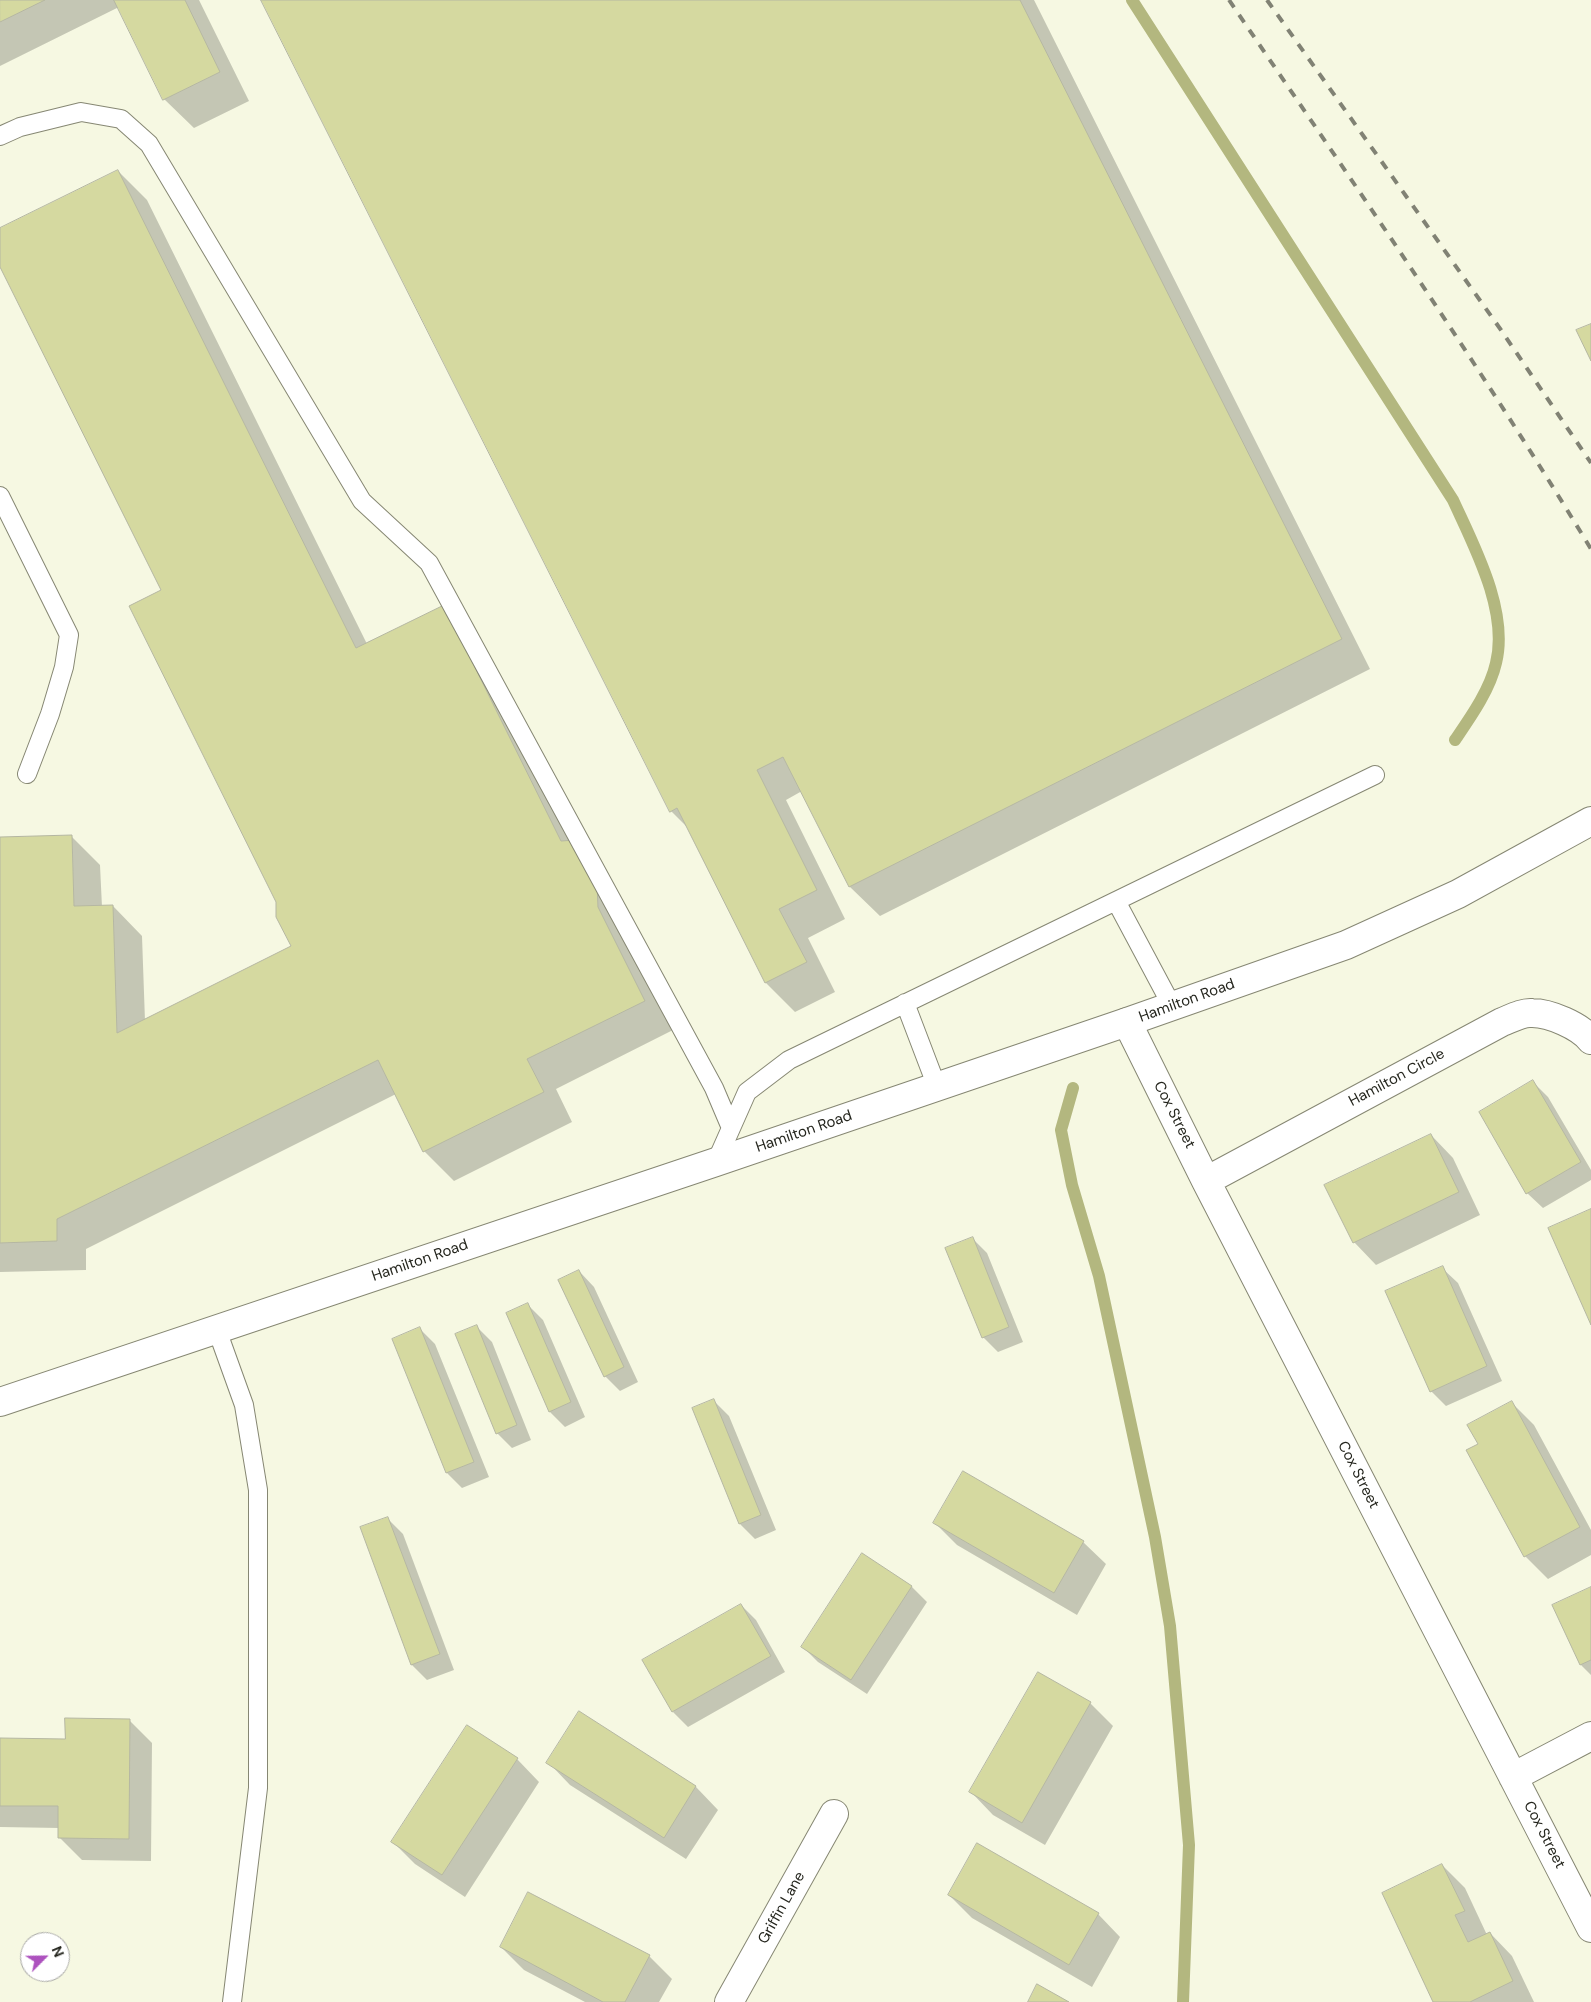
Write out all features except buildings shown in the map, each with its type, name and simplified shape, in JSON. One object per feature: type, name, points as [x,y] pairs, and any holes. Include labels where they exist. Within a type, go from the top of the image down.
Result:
[{"type":"street","name":"Hamilton Road","points":[[0,1402],[937,1087],[1346,945],[1466,890],[1591,821]]},
{"type":"street","name":"Hamilton Circle","points":[[1206,1181],[1502,1022],[1531,1012],[1560,1019],[1587,1035],[1591,1040]]},
{"type":"street","name":"Cox Street","points":[[1127,1022],[1206,1181],[1591,1928]]},
{"type":"street","points":[[1514,1777],[1591,1736]]},
{"type":"street","name":"Griffin Lane","points":[[729,2002],[834,1814]]},
{"type":"lane","points":[[0,136],[20,127],[81,112],[121,119],[149,144],[362,501],[429,563],[714,1088],[731,1128]]},
{"type":"lane","points":[[0,496],[70,635],[64,667],[50,714],[26,774]]},
{"type":"lane","points":[[716,1162],[747,1092],[789,1060],[1375,775]]},
{"type":"lane","points":[[1116,901],[1172,1006]]},
{"type":"lane","points":[[905,1003],[937,1087]]},
{"type":"lane","points":[[217,1330],[244,1405],[258,1490],[258,1788],[232,2002]]},
{"type":"waterway","points":[[1132,0],[1453,500],[1479,558],[1494,601],[1499,643],[1496,663],[1489,683],[1479,703],[1455,740]]},
{"type":"waterway","points":[[1073,1088],[1061,1130],[1072,1185],[1099,1276],[1155,1537],[1170,1626],[1189,1845],[1183,2002]]},
{"type":"railway","points":[[1229,0],[1459,340],[1591,549]]},
{"type":"railway","points":[[1267,0],[1501,330],[1591,463]]}]
